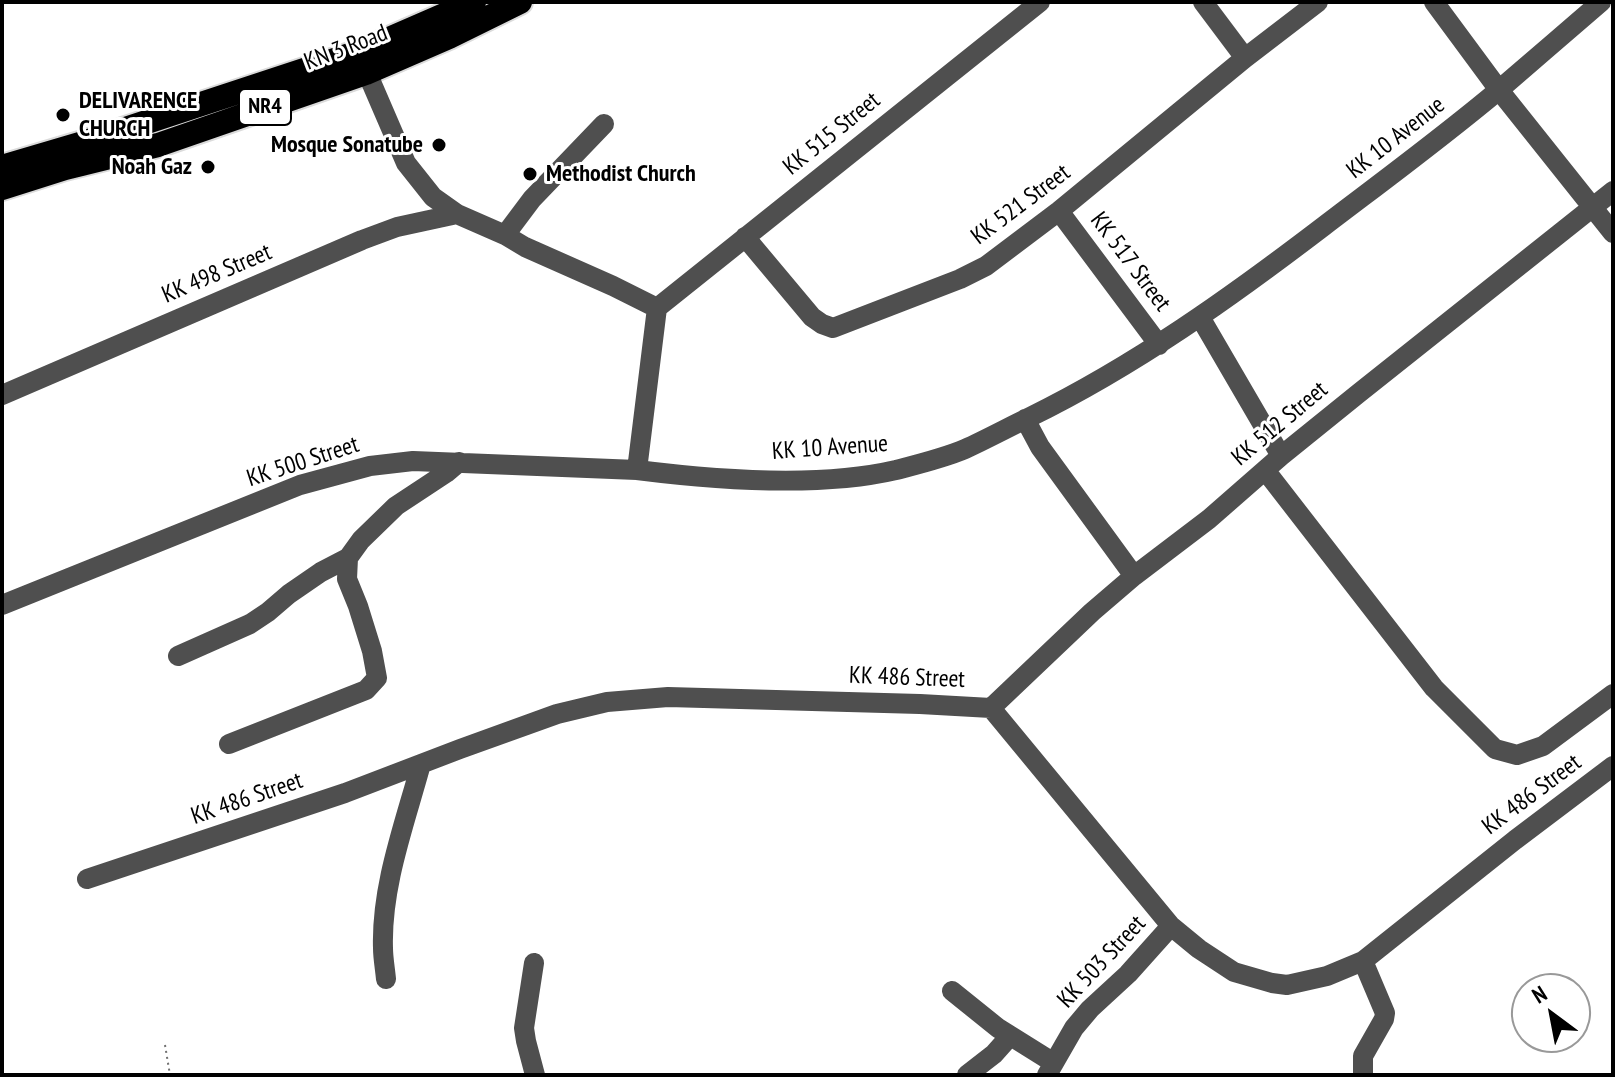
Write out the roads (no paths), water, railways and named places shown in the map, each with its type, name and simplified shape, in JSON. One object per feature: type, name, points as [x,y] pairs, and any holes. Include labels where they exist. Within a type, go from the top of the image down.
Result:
[{"type":"highway","name":"KN 3 Road","points":[[2,188],[65,168],[158,145],[362,62],[474,2]]},
{"type":"highway","name":"KN 3 Road","points":[[2,167],[449,37],[520,2]]},
{"type":"street","name":"KK 515 Street","points":[[657,308],[1040,2]]},
{"type":"street","points":[[1203,2],[1245,58]]},
{"type":"street","name":"KK 521 Street","points":[[745,237],[812,317],[833,328],[960,279],[986,266],[1059,211],[1318,2]]},
{"type":"street","points":[[1434,2],[1499,90],[1613,233]]},
{"type":"street","name":"KK 10 Avenue","points":[[637,470],[747,479],[862,476],[964,450],[1075,395],[1200,317],[1294,249],[1499,90],[1601,2]]},
{"type":"street","points":[[362,62],[406,163],[433,197],[457,214],[657,308],[637,470]]},
{"type":"street","points":[[505,235],[532,199],[604,124]]},
{"type":"street","name":"KK 512 Street","points":[[991,708],[1134,576],[1209,519],[1281,456],[1613,191]]},
{"type":"street","name":"KK 517 Street","points":[[1059,211],[1159,345]]},
{"type":"street","name":"KK 498 Street","points":[[2,395],[362,240],[397,227],[457,214]]},
{"type":"street","points":[[1200,317],[1281,456]]},
{"type":"street","points":[[1025,419],[1040,447],[1134,576]]},
{"type":"street","name":"KK 500 Street","points":[[2,605],[300,485],[370,466],[413,461],[637,470]]},
{"type":"street","points":[[178,656],[250,624],[321,572],[348,558],[361,540],[396,506],[459,462]]},
{"type":"street","points":[[1265,470],[1434,688],[1495,749],[1517,755],[1543,746],[1613,694]]},
{"type":"street","points":[[229,744],[366,690],[377,678],[363,621],[347,579],[348,558]]},
{"type":"street","name":"KK 486 Street","points":[[87,879],[270,819],[557,714],[607,702],[668,697],[991,708],[1171,926],[1234,972],[1287,985],[1327,976],[1363,961],[1613,766]]},
{"type":"street","points":[[386,979],[383,947],[389,887],[421,764]]},
{"type":"street","name":"KK 503 Street","points":[[1050,1069],[1074,1028],[1090,1009],[1128,974],[1171,926]]},
{"type":"street","points":[[1363,961],[1385,1013],[1363,1056],[1363,1075]]},
{"type":"street","points":[[534,963],[524,1028],[535,1075]]},
{"type":"street","points":[[952,991],[1050,1069]]},
{"type":"street","points":[[967,1075],[994,1054],[1010,1036]]},
{"type":"place","name":"DELIVARENCE CHURCH","points":[[63,115]]},
{"type":"place","name":"Mosque Sonatube","points":[[439,145]]},
{"type":"place","name":"Noah Gaz","points":[[208,167]]},
{"type":"place","name":"Methodist Church","points":[[530,174]]}]
